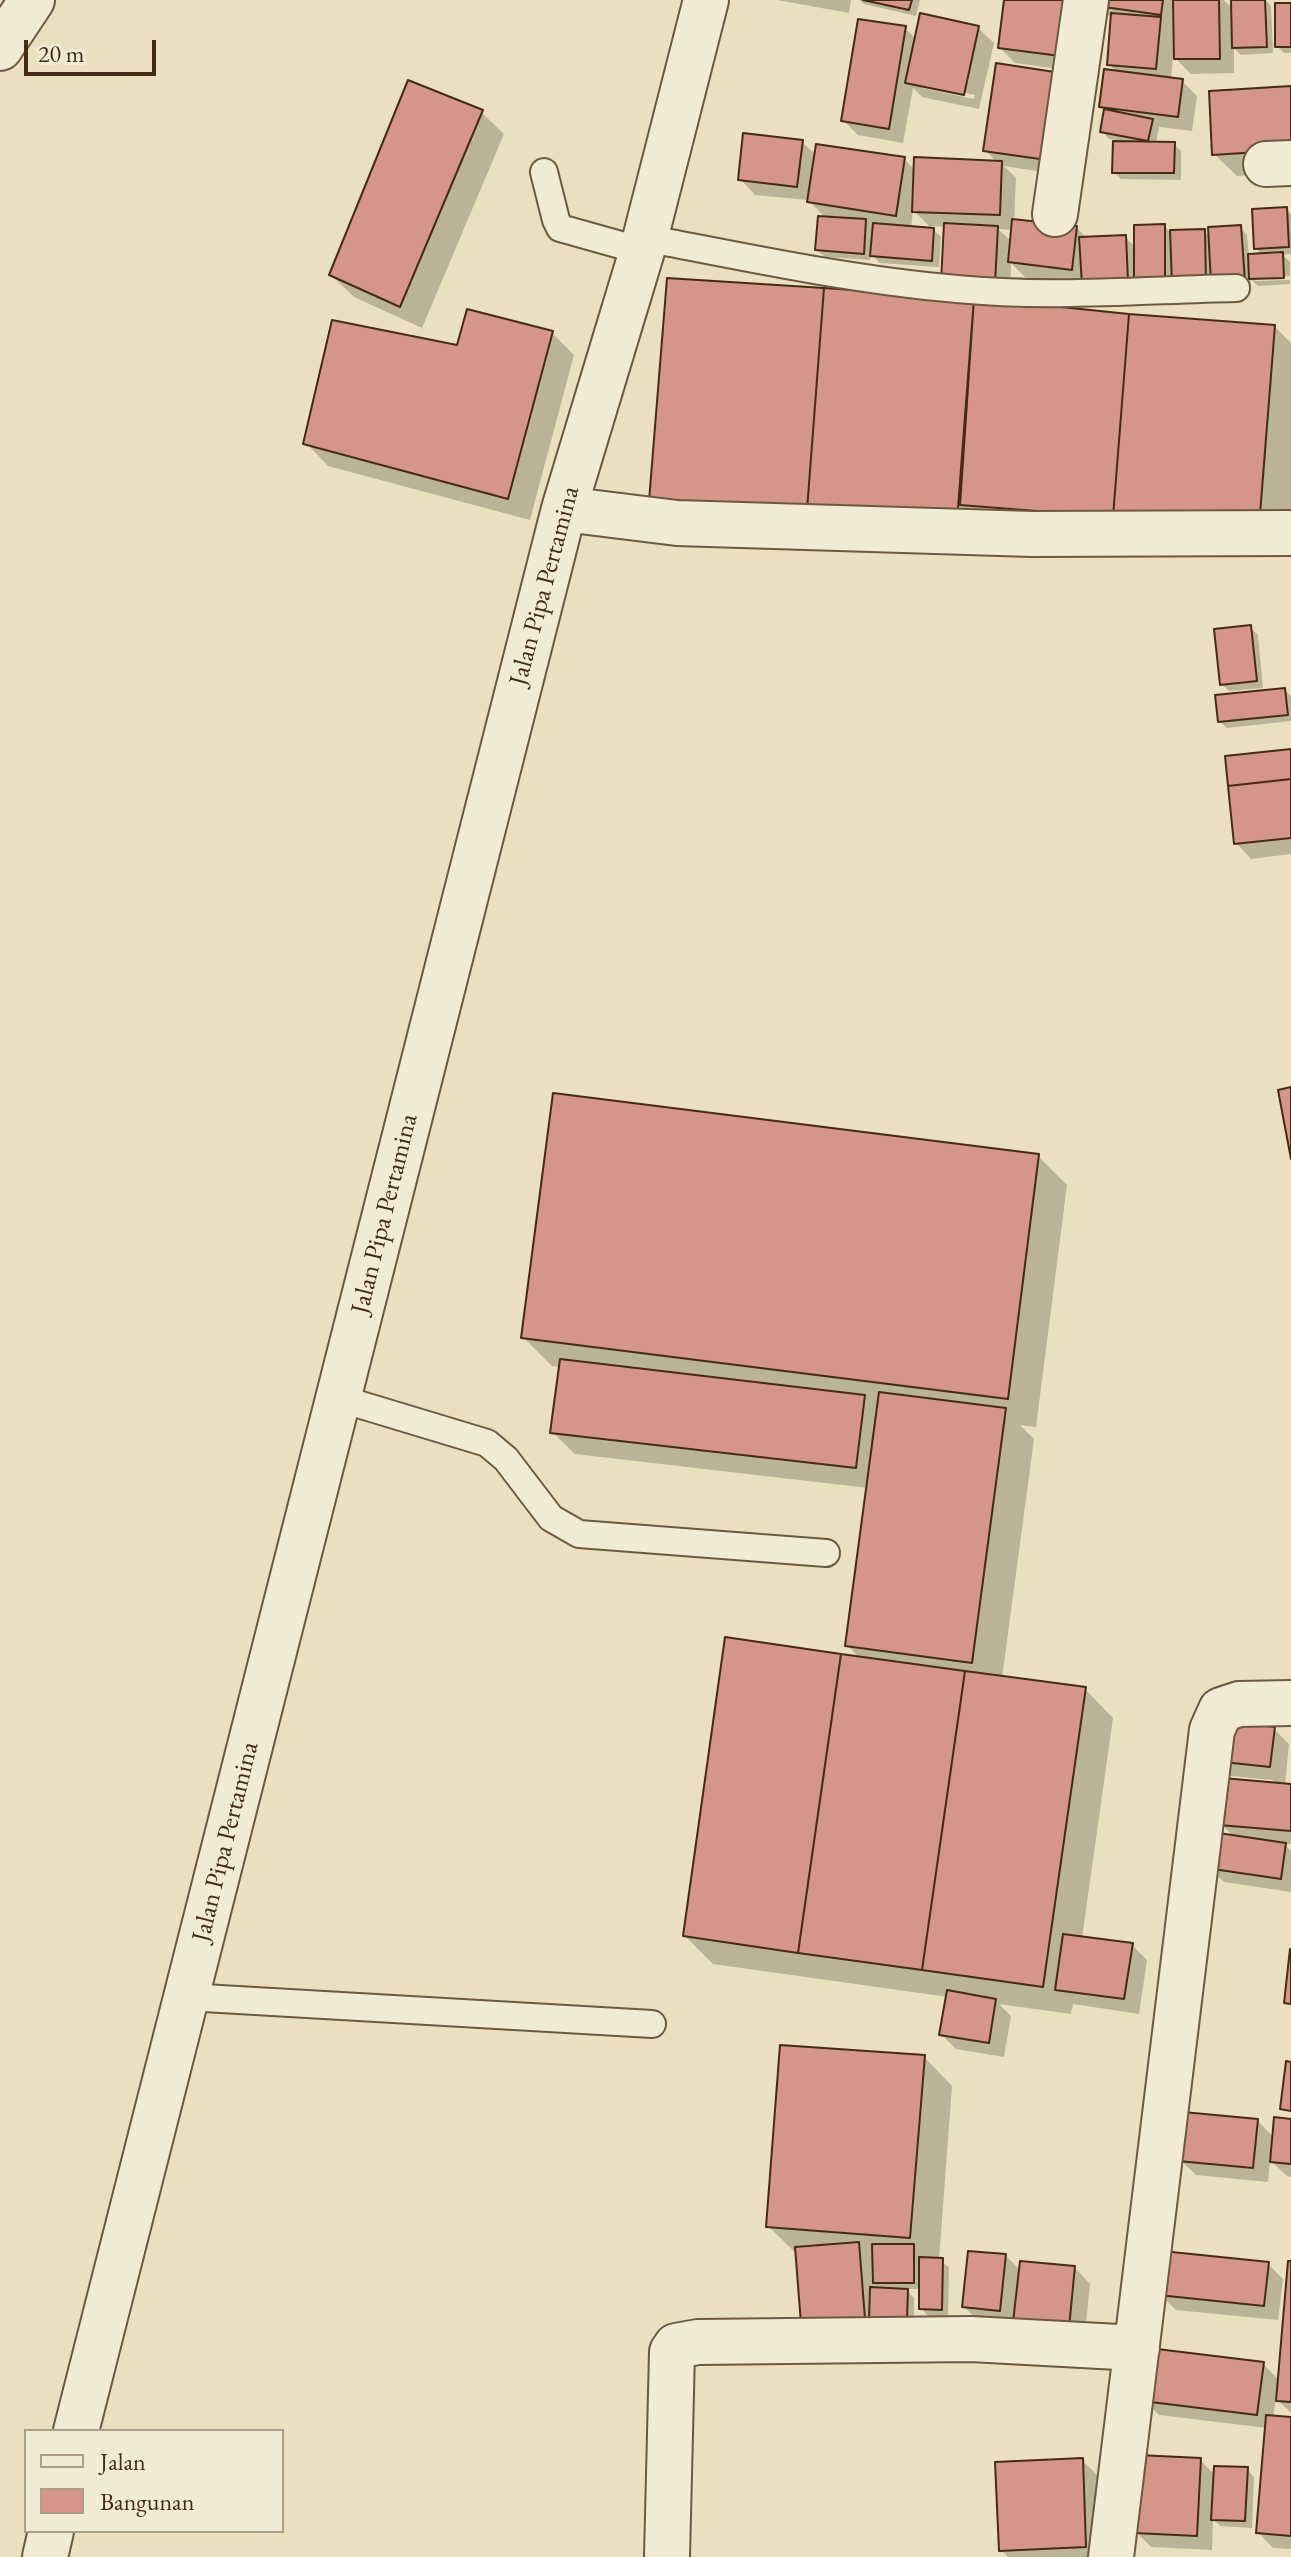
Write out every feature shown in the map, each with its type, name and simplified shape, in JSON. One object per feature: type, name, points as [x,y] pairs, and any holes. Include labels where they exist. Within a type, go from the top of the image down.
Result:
[{"type":"street","points":[[0,48],[32,0]]},
{"type":"street","name":"Jalan Pipa Pertamina","points":[[77,2429],[564,509],[643,245],[706,0]]},
{"type":"street","points":[[1055,214],[1086,0]]},
{"type":"street","points":[[564,509],[693,523],[1032,534],[1291,533]]},
{"type":"street","points":[[1111,2557],[1212,1730],[1221,1710],[1239,1704],[1291,1703]]},
{"type":"street","points":[[667,2557],[672,2352],[676,2346],[689,2342],[971,2339],[1137,2348]]},
{"type":"street","points":[[45,2557],[51,2533]]},
{"type":"lane","points":[[544,172],[560,228],[643,245],[958,289],[1040,293],[1236,288]]},
{"type":"lane","points":[[338,1398],[487,1443],[506,1459],[551,1518],[579,1534],[826,1553]]},
{"type":"lane","points":[[186,1997],[652,2024]]},
{"type":"building","points":[[863,0],[912,0],[909,10]]},
{"type":"building","points":[[1004,0],[1075,0],[1068,57],[998,48]]},
{"type":"building","points":[[1098,0],[1163,0],[1161,15],[1097,6]]},
{"type":"building","points":[[1173,0],[1219,0],[1220,59],[1174,59]]},
{"type":"building","points":[[1231,0],[1265,0],[1267,47],[1232,48]]},
{"type":"building","points":[[1275,3],[1291,3],[1291,47],[1275,47]]},
{"type":"building","points":[[920,13],[979,26],[964,95],[905,83]]},
{"type":"building","points":[[1111,13],[1161,17],[1156,69],[1107,65]]},
{"type":"building","points":[[858,19],[906,26],[889,129],[841,121]]},
{"type":"building","points":[[996,63],[1061,73],[1047,160],[983,151]]},
{"type":"building","points":[[1104,69],[1183,79],[1178,117],[1099,107]]},
{"type":"building","points":[[408,80],[483,110],[400,307],[329,275]]},
{"type":"building","points":[[1291,86],[1291,150],[1212,155],[1209,91]]},
{"type":"building","points":[[1104,109],[1153,119],[1148,141],[1100,132]]},
{"type":"building","points":[[743,133],[803,140],[797,187],[738,180]]},
{"type":"building","points":[[1113,141],[1175,142],[1174,173],[1112,173]]},
{"type":"building","points":[[816,144],[905,157],[896,216],[807,202]]},
{"type":"building","points":[[914,157],[1002,161],[1000,215],[912,212]]},
{"type":"building","points":[[1287,207],[1289,247],[1254,249],[1252,209]]},
{"type":"building","points":[[818,216],[866,219],[864,254],[815,250]]},
{"type":"building","points":[[1012,219],[1077,226],[1072,270],[1008,262]]},
{"type":"building","points":[[873,223],[934,228],[932,261],[870,256]]},
{"type":"building","points":[[944,223],[998,226],[995,285],[941,282]]},
{"type":"building","points":[[1165,224],[1165,283],[1134,283],[1134,225]]},
{"type":"building","points":[[1241,225],[1245,281],[1211,283],[1208,227]]},
{"type":"building","points":[[1205,229],[1206,283],[1172,284],[1170,230]]},
{"type":"building","points":[[1126,235],[1128,282],[1082,285],[1079,237]]},
{"type":"building","points":[[1283,252],[1284,278],[1249,279],[1248,254]]},
{"type":"building","points":[[667,278],[824,288],[807,510],[649,501]]},
{"type":"building","points":[[824,288],[974,298],[957,521],[807,510]]},
{"type":"building","points":[[974,298],[1129,314],[1113,517],[960,505]]},
{"type":"building","points":[[467,309],[553,331],[508,499],[303,444],[332,320],[457,345]]},
{"type":"building","points":[[1129,314],[1275,325],[1259,527],[1113,517]]},
{"type":"building","points":[[1251,625],[1257,681],[1220,685],[1214,629]]},
{"type":"building","points":[[1285,688],[1288,715],[1218,722],[1215,695]]},
{"type":"building","points":[[1291,749],[1291,779],[1228,786],[1225,756]]},
{"type":"building","points":[[1291,779],[1291,838],[1234,844],[1228,786]]},
{"type":"building","points":[[1291,1087],[1291,1159],[1278,1090]]},
{"type":"building","points":[[553,1093],[1039,1154],[1008,1399],[521,1338]]},
{"type":"building","points":[[560,1359],[865,1395],[856,1468],[550,1433]]},
{"type":"building","points":[[879,1392],[1006,1408],[972,1663],[845,1646]]},
{"type":"building","points":[[725,1637],[841,1654],[798,1953],[683,1936]]},
{"type":"building","points":[[841,1654],[965,1671],[922,1970],[798,1953]]},
{"type":"building","points":[[965,1671],[1086,1687],[1043,1987],[922,1970]]},
{"type":"building","points":[[1218,1721],[1275,1727],[1270,1767],[1214,1761]]},
{"type":"building","points":[[1223,1778],[1291,1784],[1291,1831],[1219,1825]]},
{"type":"building","points":[[1212,1832],[1286,1843],[1281,1879],[1206,1868]]},
{"type":"building","points":[[1063,1934],[1133,1943],[1124,1999],[1055,1990]]},
{"type":"building","points":[[1291,1949],[1291,2004],[1284,2003]]},
{"type":"building","points":[[947,1990],[996,1999],[989,2043],[939,2035]]},
{"type":"building","points":[[780,2045],[925,2055],[910,2238],[766,2227]]},
{"type":"building","points":[[1286,2061],[1291,2062],[1291,2111],[1280,2109]]},
{"type":"building","points":[[1183,2112],[1258,2119],[1253,2168],[1178,2161]]},
{"type":"building","points":[[1274,2117],[1291,2119],[1291,2164],[1270,2162]]},
{"type":"building","points":[[859,2242],[865,2319],[801,2324],[795,2247]]},
{"type":"building","points":[[872,2244],[914,2244],[914,2283],[873,2283]]},
{"type":"building","points":[[968,2251],[1006,2254],[1000,2311],[962,2307]]},
{"type":"building","points":[[1162,2251],[1269,2262],[1264,2306],[1158,2295]]},
{"type":"building","points":[[919,2257],[943,2258],[942,2310],[919,2309]]},
{"type":"building","points":[[1020,2261],[1075,2266],[1069,2328],[1013,2322]]},
{"type":"building","points":[[1288,2261],[1291,2261],[1291,2402],[1276,2401]]},
{"type":"building","points":[[870,2287],[908,2289],[907,2320],[869,2320]]},
{"type":"building","points":[[1149,2348],[1264,2362],[1257,2415],[1142,2401]]},
{"type":"building","points":[[1266,2415],[1291,2417],[1291,2536],[1256,2533]]},
{"type":"building","points":[[1138,2455],[1201,2458],[1197,2536],[1134,2533]]},
{"type":"building","points":[[1083,2458],[1086,2547],[999,2551],[995,2462]]},
{"type":"building","points":[[1214,2466],[1248,2467],[1245,2521],[1211,2520]]}]
